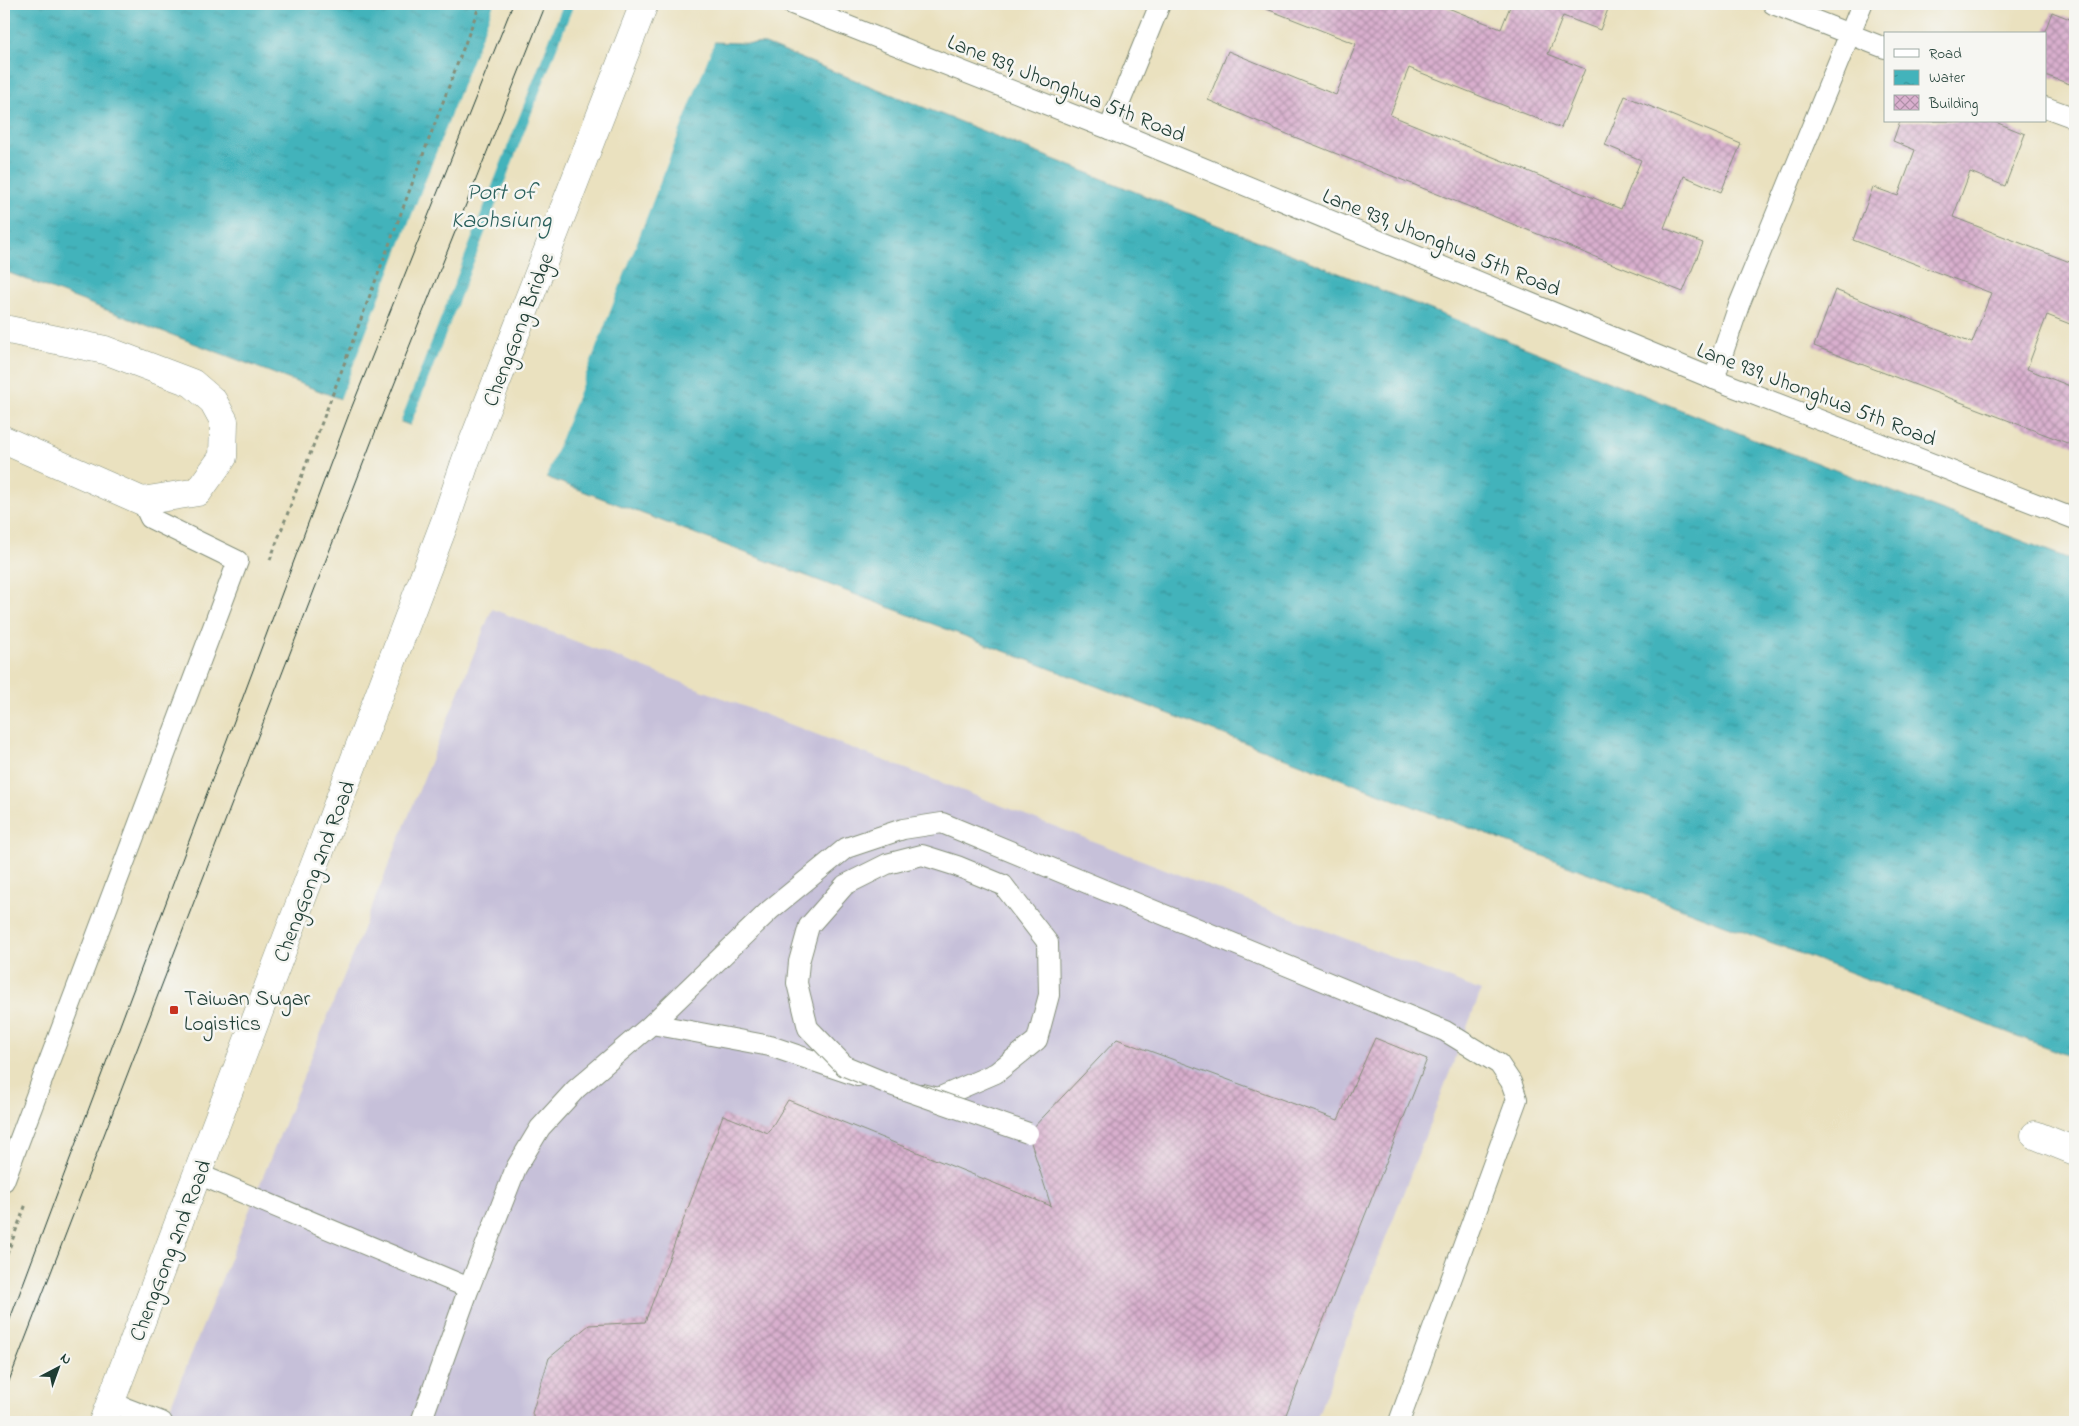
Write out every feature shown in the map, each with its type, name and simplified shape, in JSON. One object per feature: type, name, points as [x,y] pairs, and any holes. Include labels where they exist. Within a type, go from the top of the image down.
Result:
[{"type":"street","name":"ChengGong Bridge","points":[[466,460],[644,4]]},
{"type":"street","points":[[4,330],[105,350],[192,383],[214,401],[224,420],[223,457],[198,492],[142,501],[4,440]]},
{"type":"street","name":"ChengGong 2nd Road","points":[[107,1412],[446,519],[466,460]]},
{"type":"street","points":[[2035,1135],[2075,1151]]},
{"type":"lane","name":"Lane 939, Jhonghua 5th Road","points":[[792,4],[1109,128],[1714,379],[2075,519]]},
{"type":"lane","points":[[1109,128],[1160,4]]},
{"type":"lane","points":[[1773,4],[1850,36],[1884,48]]},
{"type":"lane","points":[[1714,379],[1738,305],[1862,4]]},
{"type":"lane","points":[[2046,107],[2075,118]]},
{"type":"lane","points":[[4,1181],[238,561],[150,518],[142,501]]},
{"type":"lane","points":[[421,1422],[469,1288],[516,1168],[540,1128],[576,1088],[652,1024],[770,910],[846,848],[903,829],[942,823],[1446,1031],[1498,1064],[1512,1082],[1516,1099],[1399,1422]]},
{"type":"lane","points":[[652,1024],[770,1046],[871,1080],[881,1083],[890,1085],[900,1088],[938,1098],[996,1073],[1037,1040],[1049,995],[1048,944],[1004,885],[957,866],[922,855],[887,864],[845,886],[809,926],[797,983],[808,1028],[845,1066],[900,1088],[1028,1133]]},
{"type":"lane","points":[[198,1174],[469,1288]]},
{"type":"lane","points":[[107,1412],[162,1422]]},
{"type":"path","points":[[328,407],[480,4]]},
{"type":"shaded area","points":[[492,609],[1481,991],[1315,1422],[164,1422]]},
{"type":"water","name":"Port of Kaohsiung","points":[[4,4],[606,4],[712,42],[765,44],[1759,441],[2075,561],[2075,1058],[4,271]]},
{"type":"pier","points":[[494,4],[563,4],[399,425],[339,402]]},
{"type":"pier","points":[[574,4],[614,4],[715,40],[545,480],[409,429]]},
{"type":"building","points":[[1254,4],[1438,4],[1501,29],[1511,4],[1610,4],[1600,30],[1563,16],[1548,54],[1585,69],[1561,128],[1409,68],[1390,115],[1621,209],[1641,160],[1605,145],[1625,96],[1741,144],[1721,192],[1684,176],[1664,228],[1703,243],[1683,292],[1287,134],[1208,100],[1228,51],[1336,95],[1356,44]]},
{"type":"building","points":[[2052,12],[2075,21],[2075,86],[2046,75],[2045,32]]},
{"type":"building","points":[[1900,122],[1995,122],[2025,134],[2005,186],[1970,172],[1953,217],[2075,264],[2075,326],[2047,315],[2027,369],[2075,388],[2075,446],[1814,346],[1835,290],[1972,343],[1991,293],[1853,240],[1873,187],[1898,196],[1915,150],[1893,141]]},
{"type":"building","points":[[1375,1038],[1427,1059],[1283,1422],[535,1422],[532,1413],[549,1358],[589,1325],[645,1322],[723,1115],[768,1133],[788,1100],[1051,1206],[1028,1133],[1117,1039],[1338,1120]]},
{"type":"tram line","points":[[4,1335],[349,414],[513,4]]},
{"type":"tram line","points":[[4,1394],[378,425],[546,4]]},
{"type":"place","name":"Taiwan Sugar Logistics","points":[[174,1010]]}]
